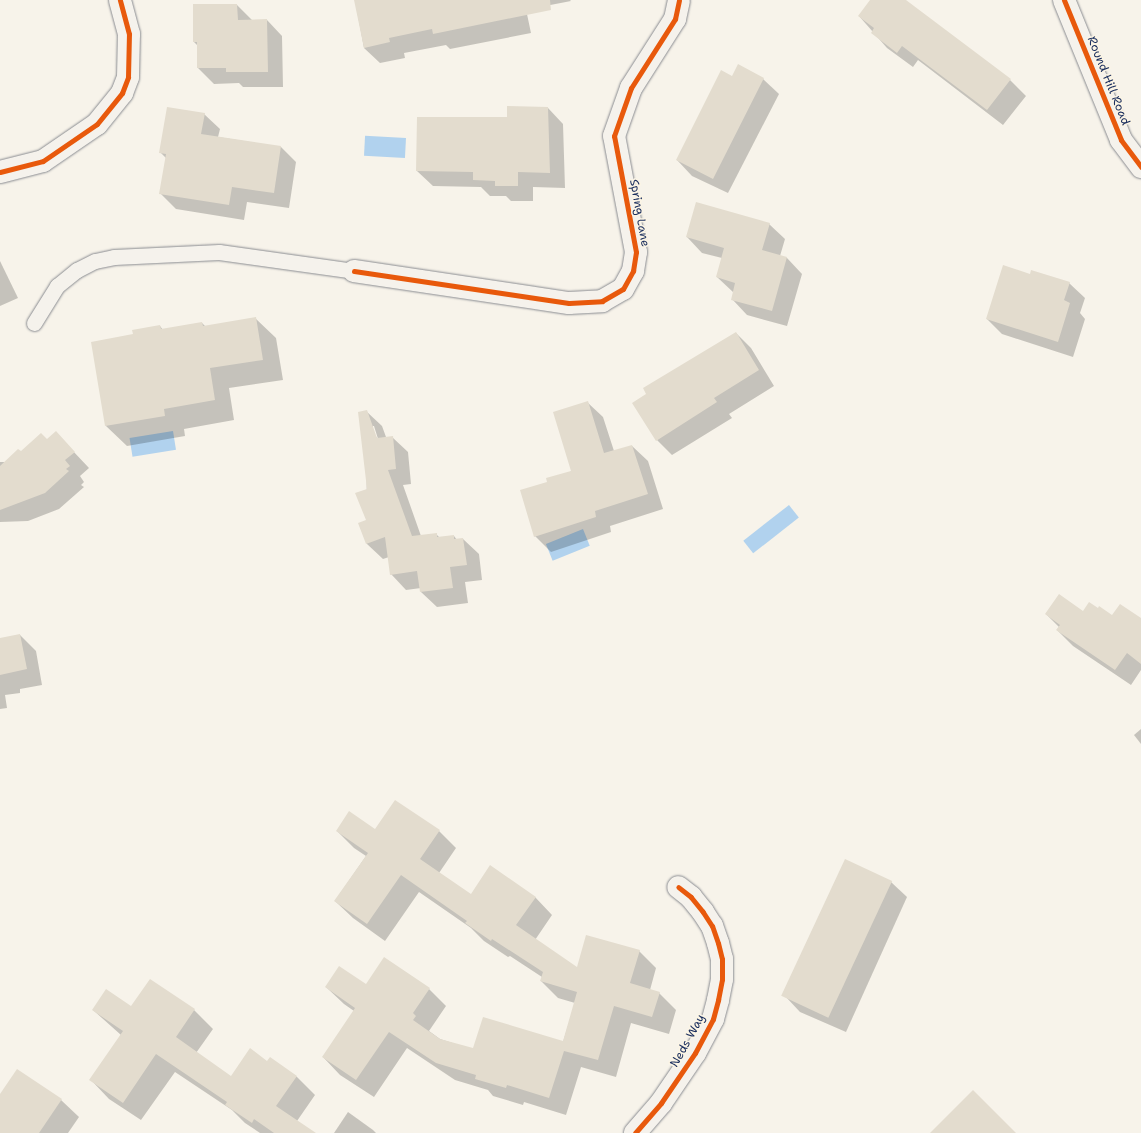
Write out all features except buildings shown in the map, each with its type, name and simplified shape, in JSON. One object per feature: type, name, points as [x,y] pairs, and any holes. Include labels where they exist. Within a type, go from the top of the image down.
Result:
[{"type":"street","points":[[0,172],[43,160],[97,124],[122,93],[128,77],[129,34],[120,0]]},
{"type":"street","name":"Spring Lane","points":[[354,271],[568,303],[602,301],[623,289],[633,271],[636,252],[614,136],[631,88],[675,19],[679,0]]},
{"type":"street","name":"Round Hill Road","points":[[1064,0],[1121,140],[1141,166]]},
{"type":"street","name":"Neds Way","points":[[635,1133],[661,1103],[695,1054],[713,1019],[720,993],[722,960],[712,926],[691,897],[678,887]]},
{"type":"lane","points":[[34,323],[57,286],[76,270],[95,261],[114,257],[218,252],[354,271]]},
{"type":"water","points":[[365,136],[406,138],[405,158],[364,156]]},
{"type":"water","points":[[173,431],[176,450],[133,457],[130,438]]},
{"type":"water","points":[[789,505],[799,518],[753,553],[743,541]]},
{"type":"water","points":[[583,529],[590,546],[553,561],[546,544]]},
{"type":"cycle path","points":[[0,172],[43,161],[97,124],[122,93],[128,77],[129,34],[120,0]]},
{"type":"cycle path","points":[[354,271],[569,303],[602,301],[623,289],[633,271],[636,252],[614,136],[631,88],[675,19],[679,0]]},
{"type":"cycle path","points":[[1064,0],[1121,140],[1141,167]]},
{"type":"cycle path","points":[[635,1133],[661,1103],[695,1053],[713,1019],[722,979],[722,959],[712,926],[691,897],[678,887]]}]
